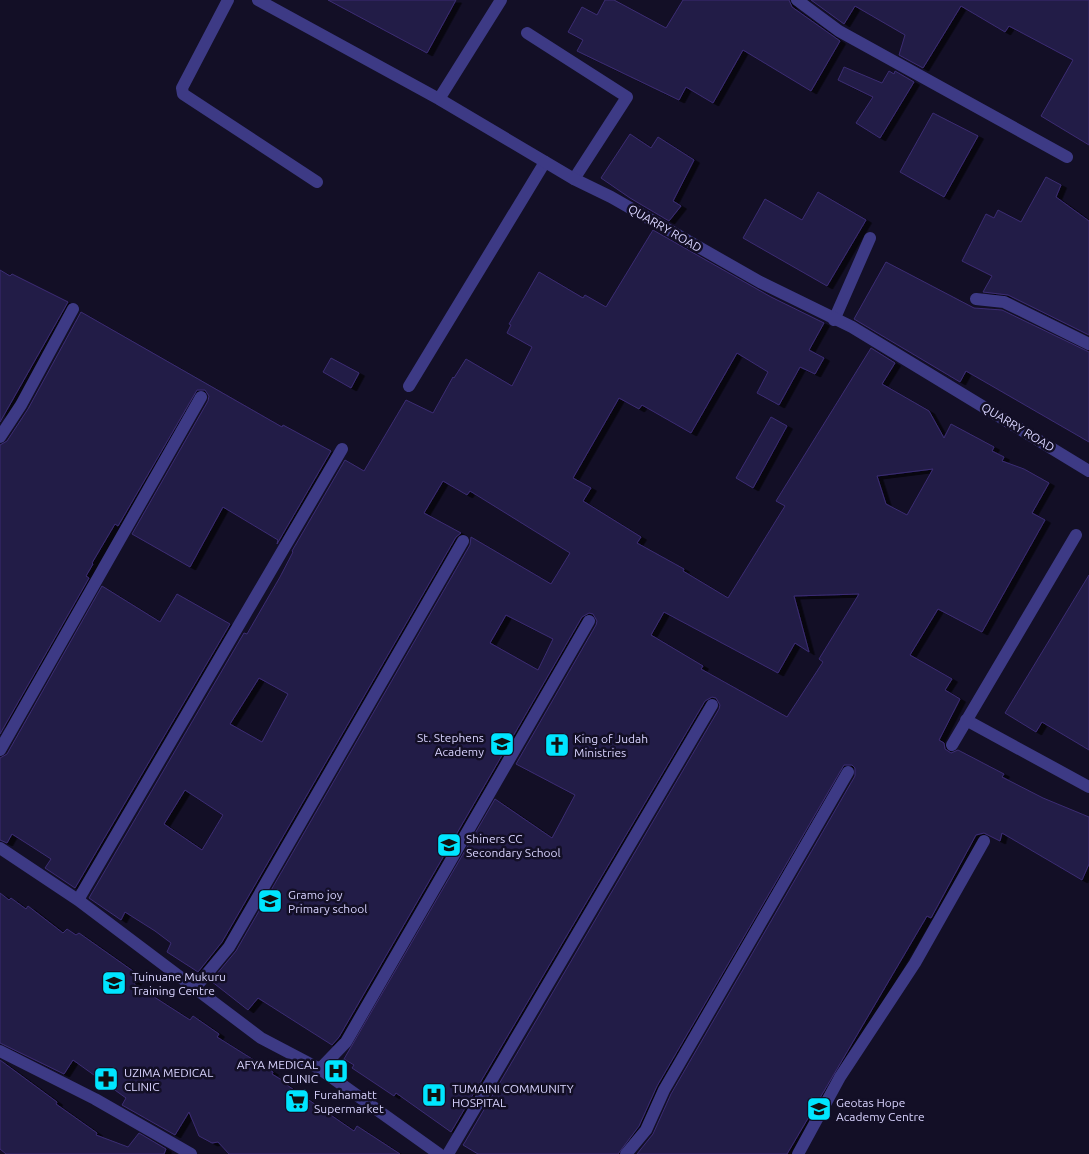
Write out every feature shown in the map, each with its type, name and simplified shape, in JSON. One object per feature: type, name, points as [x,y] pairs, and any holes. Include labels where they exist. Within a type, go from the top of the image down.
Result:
[{"type":"street","points":[[228,0],[182,88],[182,94],[317,182]]},
{"type":"street","name":"QUARRY ROAD","points":[[258,0],[439,99],[574,179],[611,197],[760,282],[834,320],[852,327],[1089,470]]},
{"type":"street","points":[[439,99],[501,0]]},
{"type":"street","points":[[797,0],[838,31],[1066,157]]},
{"type":"street","points":[[526,33],[627,97],[574,179]]},
{"type":"street","points":[[409,386],[545,162]]},
{"type":"street","points":[[834,320],[870,238]]},
{"type":"street","points":[[976,299],[1004,302],[1089,344]]},
{"type":"street","points":[[0,437],[21,405],[73,309]]},
{"type":"street","points":[[0,750],[201,397]]},
{"type":"street","points":[[78,900],[342,449]]},
{"type":"street","points":[[952,745],[1076,535]]},
{"type":"street","points":[[195,988],[229,947],[463,541]]},
{"type":"street","points":[[320,1069],[346,1042],[589,621]]},
{"type":"street","points":[[448,1154],[712,705]]},
{"type":"street","points":[[966,720],[1089,787]]},
{"type":"street","points":[[626,1154],[646,1130],[664,1090],[848,772]]},
{"type":"street","points":[[798,1154],[840,1077],[915,963],[984,841]]},
{"type":"street","points":[[0,848],[78,900],[261,1038],[320,1069],[439,1154]]},
{"type":"street","points":[[0,1051],[95,1099],[191,1154]]},
{"type":"building","points":[[328,0],[456,0],[427,53]]},
{"type":"building","points":[[605,0],[614,0],[666,28],[683,0],[789,0],[792,7],[840,41],[811,91],[743,50],[713,103],[686,87],[679,100],[577,51],[583,40],[568,32],[582,7],[597,15]]},
{"type":"building","points":[[811,0],[1089,0],[1089,145],[1041,116],[1073,60],[1009,26],[1005,32],[961,6],[923,68],[899,55],[905,35],[855,6],[844,24]]},
{"type":"building","points":[[844,67],[882,83],[889,71],[894,74],[895,71],[914,82],[880,138],[856,123],[873,97],[838,80]]},
{"type":"building","points":[[933,113],[978,136],[944,197],[900,172]]},
{"type":"building","points":[[630,134],[651,148],[658,137],[694,160],[673,201],[681,206],[669,221],[601,178]]},
{"type":"building","points":[[1046,177],[1061,185],[1056,197],[1089,221],[1089,335],[1008,295],[983,292],[992,276],[962,261],[986,214],[994,218],[998,210],[1021,222]]},
{"type":"building","points":[[818,192],[866,220],[827,286],[743,238],[765,199],[802,220]]},
{"type":"building","points":[[653,230],[771,297],[824,323],[809,350],[824,358],[815,374],[800,367],[779,405],[757,393],[768,372],[737,353],[691,433],[642,405],[639,409],[619,398],[573,478],[591,488],[583,501],[641,537],[637,543],[684,569],[683,571],[728,598],[785,506],[776,501],[871,348],[895,363],[882,384],[929,411],[944,438],[951,424],[994,447],[992,451],[1004,457],[1002,461],[1024,469],[1049,483],[1032,513],[1045,520],[982,632],[938,609],[910,655],[952,679],[945,690],[960,699],[939,740],[944,743],[945,749],[951,753],[958,750],[1004,774],[1002,777],[1043,798],[1089,817],[1089,864],[1082,880],[1002,833],[1000,841],[984,833],[976,835],[931,918],[927,916],[787,1154],[637,1154],[653,1134],[671,1094],[855,776],[855,768],[852,765],[844,765],[657,1086],[639,1126],[618,1154],[478,1154],[463,1145],[719,709],[720,705],[716,698],[712,697],[705,701],[451,1132],[396,1093],[394,1096],[352,1068],[354,1065],[344,1059],[495,799],[552,838],[575,795],[516,764],[596,625],[597,621],[593,614],[589,613],[582,617],[339,1037],[332,1045],[258,998],[248,1010],[211,981],[236,951],[470,545],[471,537],[551,584],[570,553],[470,491],[467,495],[443,481],[424,513],[461,533],[456,537],[222,942],[198,972],[167,952],[171,943],[155,931],[125,912],[121,920],[89,898],[244,633],[247,634],[280,577],[292,551],[345,460],[364,471],[406,400],[433,413],[453,377],[466,359],[512,386],[532,347],[507,333],[511,325],[509,324],[539,272],[583,298],[585,295],[606,307]],"holes":[[[933,469],[907,515],[886,504],[877,476]],[[859,594],[819,659],[823,662],[787,717],[701,669],[703,666],[651,635],[664,612],[778,673],[795,643],[809,652],[794,596]],[[506,615],[553,639],[538,670],[490,643]],[[259,678],[288,694],[262,742],[230,724]],[[185,790],[223,815],[202,850],[164,824]]]},
{"type":"building","points":[[886,262],[974,308],[1002,310],[1089,352],[1089,442],[966,371],[960,382],[854,319]]},
{"type":"building","points":[[0,270],[68,302],[0,422]]},
{"type":"building","points":[[81,312],[282,427],[283,425],[331,451],[277,544],[278,540],[223,507],[190,567],[132,534],[208,401],[209,396],[205,390],[197,390],[118,526],[115,524],[92,563],[86,576],[89,578],[0,734],[0,445],[7,441],[28,409]]},
{"type":"building","points":[[331,358],[359,373],[351,388],[323,372]]},
{"type":"building","points":[[771,417],[787,426],[753,488],[736,478]]},
{"type":"building","points":[[1089,575],[1089,750],[1042,722],[1036,732],[1005,713]]},
{"type":"building","points":[[102,586],[160,622],[177,594],[230,624],[75,888],[45,868],[51,859],[12,834],[7,843],[0,840],[0,758],[7,754]]},
{"type":"building","points":[[0,893],[9,900],[11,898],[26,909],[28,906],[63,933],[67,929],[76,935],[79,933],[140,976],[134,984],[190,1020],[193,1016],[219,1034],[217,1037],[273,1072],[272,1074],[284,1083],[354,1131],[357,1126],[400,1154],[229,1154],[218,1142],[212,1143],[199,1136],[189,1112],[175,1135],[122,1105],[126,1098],[73,1060],[64,1074],[0,1043]]},
{"type":"building","points":[[0,1060],[97,1133],[96,1135],[128,1147],[139,1133],[166,1149],[164,1154],[6,1154],[0,1149]]},
{"type":"place","name":"St. Stephens Academy","points":[[502,744]]},
{"type":"place","name":"King of Judah Ministries","points":[[557,745]]},
{"type":"place","name":"Shiners CC Secondary School","points":[[449,845]]},
{"type":"place","name":"Gramo joy Primary school","points":[[270,901]]},
{"type":"place","name":"Tuinuane Mukuru Training Centre","points":[[114,983]]},
{"type":"place","name":"AFYA MEDICAL CLINIC","points":[[336,1071]]},
{"type":"place","name":"UZIMA MEDICAL CLINIC","points":[[106,1079]]},
{"type":"place","name":"TUMAINI COMMUNITY HOSPITAL","points":[[434,1095]]},
{"type":"place","name":"Furahamatt Supermarket","points":[[297,1101]]},
{"type":"place","name":"Geotas Hope Academy Centre","points":[[819,1109]]}]
